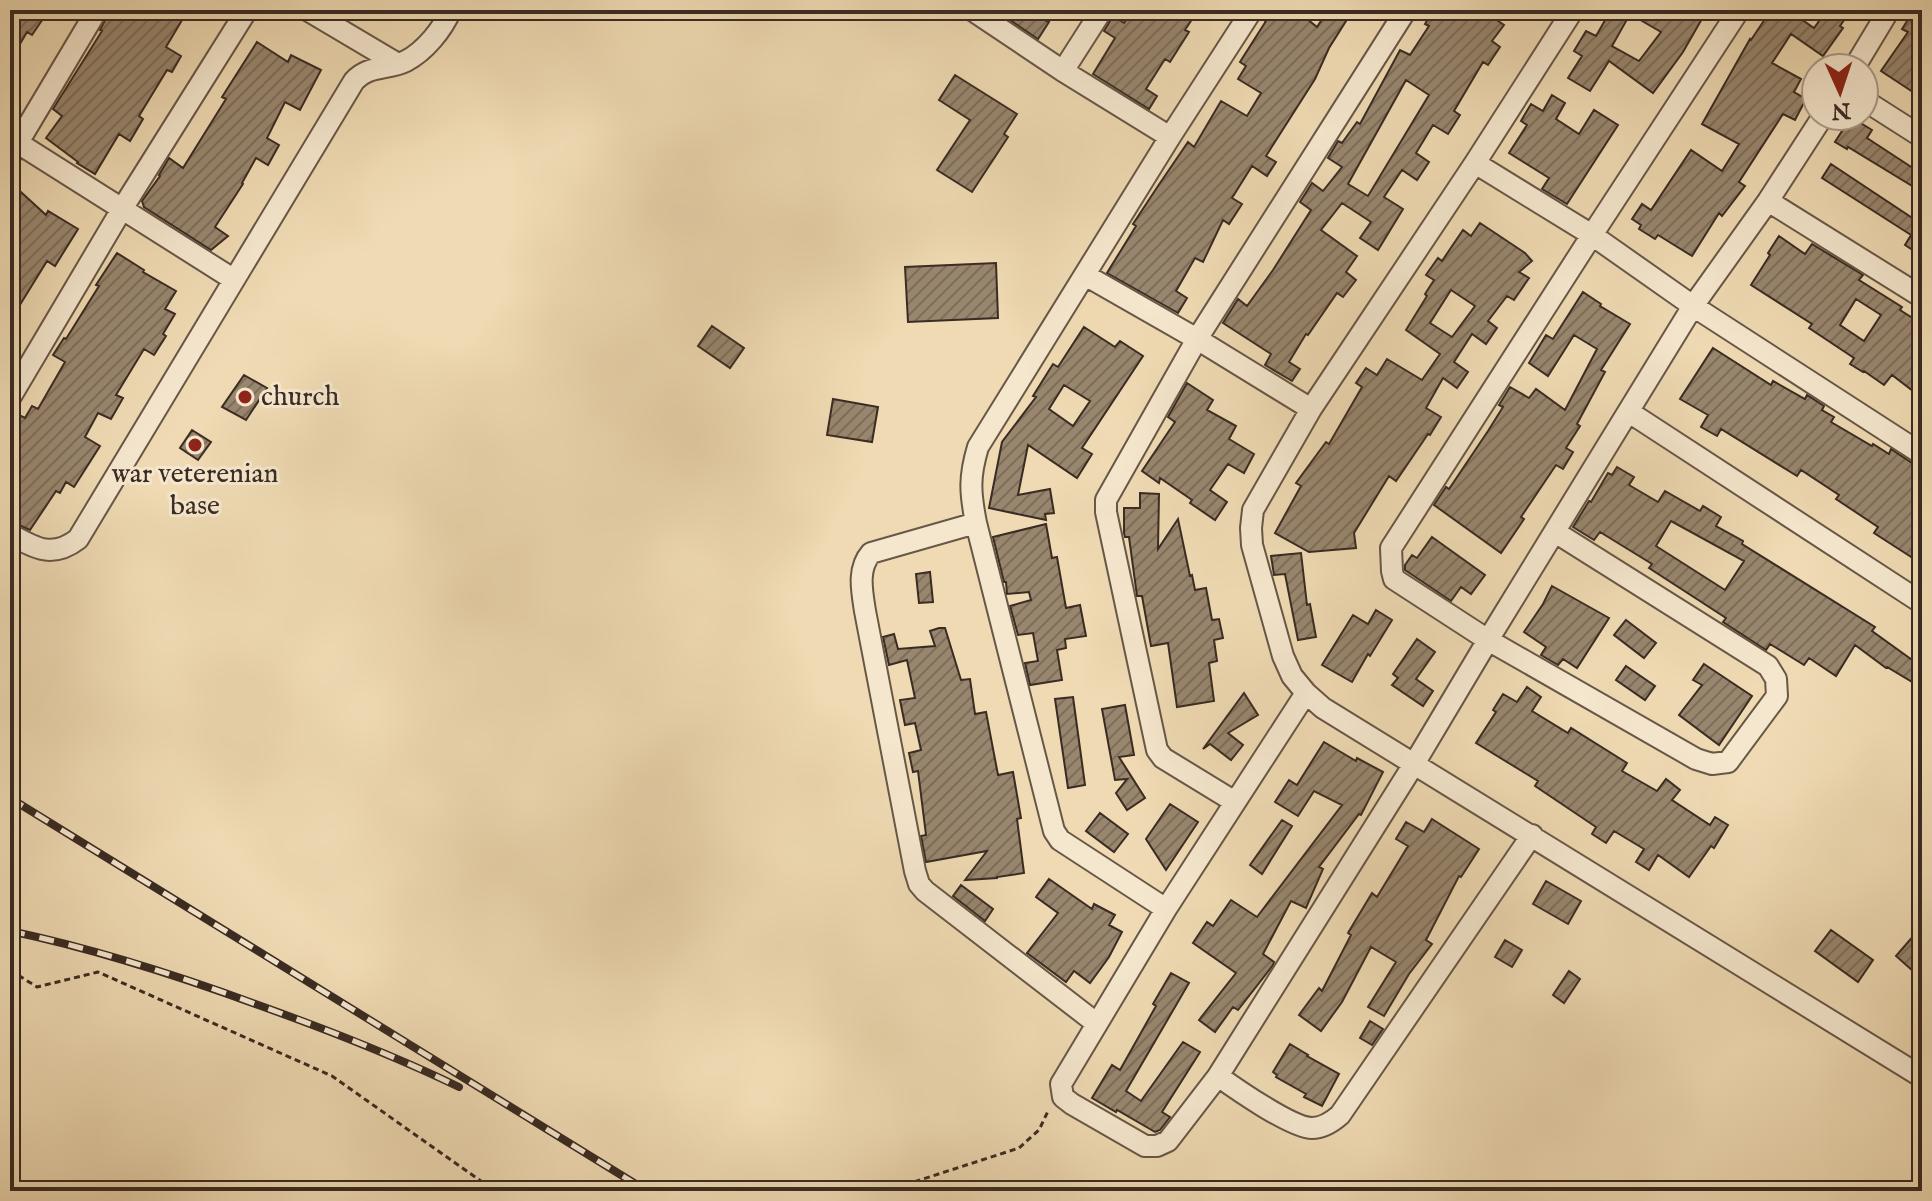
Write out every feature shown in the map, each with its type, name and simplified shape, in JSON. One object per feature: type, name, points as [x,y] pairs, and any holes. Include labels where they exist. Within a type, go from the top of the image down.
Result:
[{"type":"street","points":[[97,10],[13,146],[122,209],[233,279]]},
{"type":"street","points":[[10,398],[122,209],[247,10]]},
{"type":"street","points":[[307,10],[398,64]]},
{"type":"street","points":[[10,534],[35,548],[46,550],[58,550],[78,539],[354,81],[368,70],[406,61],[423,48],[451,10]]},
{"type":"street","points":[[972,10],[1170,137]]},
{"type":"street","points":[[1063,71],[1102,10]]},
{"type":"street","points":[[1166,909],[1060,840],[1054,831],[976,523],[971,483],[978,447],[1252,10]]},
{"type":"street","points":[[1235,802],[1163,758],[1157,750],[1106,512],[1107,495],[1197,339],[1406,10]]},
{"type":"street","points":[[1555,532],[1768,666],[1776,679],[1777,696],[1728,762],[1703,763],[1488,640],[1394,579],[1391,548],[1739,10]]},
{"type":"street","points":[[1864,52],[1889,10]]},
{"type":"street","points":[[1564,14],[1475,163],[1311,409],[1253,510],[1252,545],[1283,656],[1292,676],[1306,693],[1342,721],[1922,1077]]},
{"type":"street","points":[[1880,110],[1922,137]]},
{"type":"street","points":[[1306,693],[1166,909],[1061,1084],[1063,1097],[1072,1104],[1145,1146],[1157,1146],[1168,1141],[1218,1076],[1414,764],[1693,306],[1813,132]]},
{"type":"street","points":[[1475,163],[1592,235],[1693,306],[1922,454]]},
{"type":"street","points":[[1768,201],[1922,297]]},
{"type":"street","points":[[1085,275],[1311,409]]},
{"type":"street","points":[[1629,412],[1922,603]]},
{"type":"street","points":[[976,523],[871,553],[863,570],[865,611],[915,871],[925,891],[1096,1023]]},
{"type":"street","points":[[1218,1076],[1257,1103],[1305,1127],[1323,1126],[1333,1121],[1532,835]]},
{"type":"path","points":[[10,970],[37,987],[98,972],[332,1076],[495,1191]]},
{"type":"path","points":[[886,1191],[1019,1148],[1039,1130],[1061,1084]]},
{"type":"building","points":[[24,10],[49,10],[32,35],[27,32],[10,61],[10,30]]},
{"type":"building","points":[[110,10],[188,10],[166,47],[181,56],[172,72],[167,70],[139,116],[143,119],[130,141],[119,134],[95,174],[46,138],[62,116],[53,109],[102,31]]},
{"type":"building","points":[[995,10],[1051,10],[1045,20],[1049,22],[1038,39]]},
{"type":"building","points":[[1133,10],[1198,10],[1185,30],[1189,32],[1170,62],[1165,59],[1146,89],[1157,96],[1149,109],[1093,74],[1115,38],[1104,31],[1113,16],[1124,23]]},
{"type":"building","points":[[1265,10],[1296,10],[1317,27],[1328,10],[1353,10],[1329,48],[1315,79],[1266,156],[1276,162],[1267,176],[1252,166],[1232,198],[1242,204],[1229,224],[1223,220],[1203,262],[1195,258],[1176,291],[1187,298],[1178,313],[1107,273],[1158,186],[1188,142],[1194,147],[1221,101],[1247,116],[1261,93],[1238,79],[1246,66],[1240,62],[1266,21],[1262,19]]},
{"type":"building","points":[[1433,10],[1482,10],[1504,25],[1492,41],[1500,47],[1488,65],[1483,62],[1454,111],[1460,115],[1448,134],[1433,125],[1416,153],[1429,162],[1417,180],[1402,170],[1384,197],[1403,209],[1378,250],[1360,238],[1371,222],[1342,203],[1321,230],[1357,256],[1346,272],[1356,280],[1343,297],[1337,293],[1306,334],[1289,362],[1300,369],[1292,381],[1265,365],[1271,354],[1223,323],[1238,299],[1247,306],[1273,270],[1311,210],[1300,202],[1312,183],[1323,191],[1342,167],[1328,158],[1338,141],[1342,143],[1357,122],[1360,124],[1400,50],[1410,55],[1429,26],[1425,24]],"holes":[[[1406,80],[1429,95],[1368,196],[1348,184]]]},
{"type":"building","points":[[1611,10],[1707,10],[1683,52],[1653,93],[1609,61],[1590,91],[1568,78],[1582,56],[1574,51],[1586,31],[1596,36]],"holes":[[[1630,14],[1661,32],[1639,61],[1612,46]]]},
{"type":"building","points":[[1771,10],[1788,10],[1814,28],[1827,10],[1851,10],[1826,52],[1817,52],[1791,34],[1772,63],[1800,78],[1794,92],[1800,96],[1800,110],[1795,120],[1783,114],[1739,182],[1745,186],[1722,216],[1719,213],[1692,256],[1658,235],[1655,239],[1639,229],[1641,225],[1632,219],[1642,204],[1651,210],[1691,150],[1722,171],[1739,144],[1702,124]]},
{"type":"building","points":[[1914,10],[1922,10],[1922,98],[1881,71],[1908,32],[1902,29]]},
{"type":"building","points":[[257,42],[288,62],[291,55],[321,70],[300,110],[285,102],[267,138],[279,145],[268,165],[256,158],[215,227],[228,236],[211,250],[144,207],[142,201],[169,158],[183,168]]},
{"type":"building","points":[[955,75],[1017,114],[1004,134],[1008,137],[972,192],[937,170],[970,120],[939,100]]},
{"type":"building","points":[[1552,95],[1565,103],[1556,119],[1579,134],[1594,110],[1618,125],[1567,204],[1542,189],[1549,178],[1509,153],[1527,125],[1521,121],[1531,104],[1543,111]]},
{"type":"building","points":[[1841,132],[1871,132],[1867,138],[1922,174],[1922,192],[1848,147],[1835,142]]},
{"type":"building","points":[[1831,164],[1920,223],[1922,220],[1922,256],[1905,245],[1911,235],[1822,178]]},
{"type":"building","points":[[10,182],[46,215],[48,211],[78,229],[55,266],[47,261],[10,321]]},
{"type":"building","points":[[1480,223],[1525,253],[1532,261],[1519,272],[1529,278],[1514,300],[1507,296],[1488,321],[1497,328],[1486,344],[1472,334],[1454,362],[1468,372],[1457,388],[1443,378],[1426,408],[1441,417],[1396,481],[1389,476],[1354,533],[1356,548],[1309,552],[1275,533],[1301,486],[1296,483],[1326,442],[1329,444],[1362,387],[1356,383],[1366,368],[1377,375],[1387,359],[1422,380],[1440,354],[1406,330],[1434,280],[1426,275],[1438,258],[1442,261],[1463,230],[1471,236]],"holes":[[[1451,290],[1475,306],[1452,337],[1430,323]]]},
{"type":"building","points":[[1779,236],[1805,254],[1812,244],[1863,275],[1859,280],[1902,307],[1900,310],[1922,324],[1922,398],[1892,375],[1884,385],[1850,364],[1854,358],[1809,328],[1812,324],[1751,285],[1770,255],[1768,253]],"holes":[[[1856,299],[1881,315],[1864,341],[1840,325]]]},
{"type":"building","points":[[117,253],[176,291],[165,309],[175,314],[154,355],[144,349],[116,395],[123,398],[111,419],[98,413],[85,437],[100,446],[74,487],[66,482],[60,493],[56,491],[30,530],[10,521],[10,421],[15,413],[25,418],[32,406],[38,409],[65,362],[53,355],[66,339]]},
{"type":"building","points":[[996,263],[998,318],[908,322],[905,267]]},
{"type":"building","points":[[1583,292],[1630,324],[1601,370],[1605,372],[1577,424],[1580,426],[1566,448],[1573,452],[1563,469],[1556,465],[1501,553],[1434,505],[1446,487],[1449,489],[1488,431],[1503,407],[1499,405],[1510,387],[1529,398],[1536,389],[1565,410],[1597,349],[1574,335],[1548,376],[1529,363],[1546,335],[1553,339]]},
{"type":"building","points":[[712,326],[744,348],[730,368],[698,346]]},
{"type":"building","points":[[1084,327],[1115,347],[1120,341],[1143,356],[1082,448],[1092,454],[1077,478],[1028,445],[1018,495],[1050,489],[1054,513],[1045,514],[1046,520],[989,508],[1002,442],[1036,397],[1033,396],[1053,364],[1058,367]],"holes":[[[1064,385],[1090,401],[1073,426],[1049,409]]]},
{"type":"building","points":[[1713,348],[1771,385],[1773,381],[1805,399],[1807,395],[1834,417],[1831,422],[1872,446],[1889,454],[1891,449],[1922,467],[1922,564],[1874,533],[1878,527],[1836,499],[1839,495],[1801,470],[1797,476],[1721,429],[1717,436],[1701,427],[1708,415],[1680,399]]},
{"type":"building","name":"church","points":[[244,375],[267,388],[246,420],[222,407]]},
{"type":"building","points":[[1187,383],[1213,400],[1207,410],[1236,426],[1229,439],[1254,454],[1244,473],[1228,464],[1210,490],[1227,502],[1215,520],[1160,478],[1159,483],[1142,471],[1175,422],[1168,417]]},
{"type":"building","points":[[833,399],[878,407],[872,442],[827,435]]},
{"type":"building","name":"war veterenian base","points":[[192,430],[211,442],[198,460],[180,448]]},
{"type":"building","points":[[1617,467],[1634,477],[1629,485],[1658,502],[1665,491],[1700,511],[1703,506],[1721,517],[1716,526],[1875,627],[1872,631],[1922,667],[1914,683],[1886,668],[1855,645],[1836,676],[1809,658],[1804,665],[1770,644],[1766,650],[1723,622],[1726,618],[1649,568],[1652,564],[1600,532],[1594,540],[1573,527],[1608,473],[1612,475]],"holes":[[[1671,521],[1744,561],[1725,590],[1656,546]]]},
{"type":"building","points":[[1140,493],[1159,494],[1158,549],[1178,519],[1195,590],[1206,588],[1212,620],[1219,619],[1223,638],[1214,640],[1217,661],[1209,663],[1214,701],[1177,707],[1168,643],[1151,646],[1142,596],[1137,596],[1129,537],[1125,537],[1124,533],[1124,508],[1140,508]]},
{"type":"building","points":[[1046,524],[1052,558],[1057,557],[1066,608],[1080,605],[1086,636],[1065,639],[1066,648],[1057,650],[1062,680],[1030,685],[1025,663],[1038,661],[1033,633],[1018,635],[1010,606],[1031,600],[1029,592],[1007,594],[993,537]]},
{"type":"building","points":[[1432,537],[1485,575],[1471,594],[1461,587],[1451,601],[1405,570],[1412,555],[1417,558]]},
{"type":"building","points":[[1301,553],[1307,605],[1310,604],[1316,637],[1298,640],[1285,574],[1274,575],[1271,556]]},
{"type":"building","points":[[930,572],[933,602],[919,603],[916,574]]},
{"type":"building","points":[[1552,586],[1609,618],[1577,668],[1563,659],[1558,665],[1541,655],[1546,647],[1524,632]]},
{"type":"building","points":[[1376,610],[1392,620],[1352,682],[1322,665],[1353,615],[1368,624]]},
{"type":"building","points":[[1626,620],[1656,643],[1644,658],[1614,635]]},
{"type":"building","points":[[945,628],[961,680],[970,679],[975,714],[986,712],[998,775],[1013,772],[1021,818],[1017,819],[1024,873],[965,880],[987,851],[926,862],[921,836],[926,835],[918,771],[913,772],[909,753],[921,750],[915,723],[905,725],[900,700],[915,698],[907,660],[889,665],[883,637],[894,634],[898,649],[935,646],[930,631]]},
{"type":"building","points":[[1417,639],[1435,652],[1416,679],[1433,691],[1423,706],[1392,685],[1398,678],[1393,674]]},
{"type":"building","points":[[1704,664],[1752,696],[1719,745],[1679,715],[1702,685],[1693,680]]},
{"type":"building","points":[[1626,666],[1655,686],[1645,700],[1616,680]]},
{"type":"building","points":[[1527,687],[1541,697],[1532,711],[1568,733],[1571,728],[1627,763],[1622,771],[1657,791],[1666,779],[1680,790],[1672,800],[1710,825],[1715,817],[1728,825],[1714,848],[1711,846],[1689,877],[1658,855],[1649,870],[1636,862],[1644,849],[1614,831],[1606,843],[1592,834],[1596,827],[1535,786],[1538,781],[1476,743],[1496,712],[1493,710],[1503,694],[1517,702]]},
{"type":"building","points":[[1244,693],[1258,715],[1228,733],[1243,745],[1231,760],[1210,744],[1203,749]]},
{"type":"building","points":[[1073,697],[1085,785],[1068,788],[1055,699]]},
{"type":"building","points":[[1125,705],[1134,755],[1119,757],[1145,798],[1127,810],[1116,793],[1127,779],[1115,780],[1102,709]]},
{"type":"building","points":[[1324,742],[1356,761],[1357,758],[1383,772],[1361,815],[1319,867],[1323,869],[1306,908],[1291,901],[1263,954],[1274,962],[1273,965],[1238,1010],[1233,1007],[1215,1032],[1199,1020],[1236,973],[1193,943],[1207,922],[1213,926],[1231,900],[1257,917],[1342,805],[1314,791],[1298,816],[1275,802],[1289,780],[1297,785]]},
{"type":"building","points":[[1170,804],[1198,822],[1166,870],[1146,839]]},
{"type":"building","points":[[1100,813],[1128,834],[1114,852],[1086,831]]},
{"type":"building","points":[[1432,819],[1479,849],[1459,876],[1426,940],[1432,944],[1409,974],[1384,1016],[1368,1007],[1396,962],[1371,947],[1342,1002],[1321,1031],[1299,1015],[1319,988],[1322,991],[1351,935],[1348,933],[1372,893],[1377,897],[1408,846],[1396,839],[1406,822],[1424,832]]},
{"type":"building","points":[[1282,820],[1292,826],[1262,874],[1250,865]]},
{"type":"building","points":[[1049,879],[1092,909],[1094,904],[1115,915],[1109,925],[1122,932],[1090,983],[1074,971],[1066,982],[1027,953],[1058,913],[1036,897]]},
{"type":"building","points":[[1546,881],[1581,901],[1568,924],[1533,904]]},
{"type":"building","points":[[961,885],[993,909],[985,921],[953,896]]},
{"type":"building","points":[[1922,926],[1922,979],[1896,956]]},
{"type":"building","points":[[1831,930],[1873,960],[1858,982],[1815,951]]},
{"type":"building","points":[[1505,940],[1522,950],[1512,967],[1495,957]]},
{"type":"building","points":[[1569,971],[1580,979],[1564,1003],[1553,995]]},
{"type":"building","points":[[1171,973],[1189,983],[1126,1091],[1141,1101],[1183,1042],[1200,1052],[1162,1112],[1170,1117],[1155,1132],[1092,1098],[1112,1065],[1120,1070]]},
{"type":"building","points":[[1370,1021],[1383,1029],[1372,1045],[1360,1038]]},
{"type":"building","points":[[1290,1044],[1339,1074],[1322,1106],[1304,1097],[1306,1094],[1276,1077],[1273,1072]]},
{"type":"railway","points":[[10,798],[647,1191]]},
{"type":"railway","points":[[10,931],[106,955],[199,984],[336,1034],[459,1087]]},
{"type":"place","name":"church","points":[[245,397]]},
{"type":"place","name":"war veterenian base","points":[[195,445]]}]
